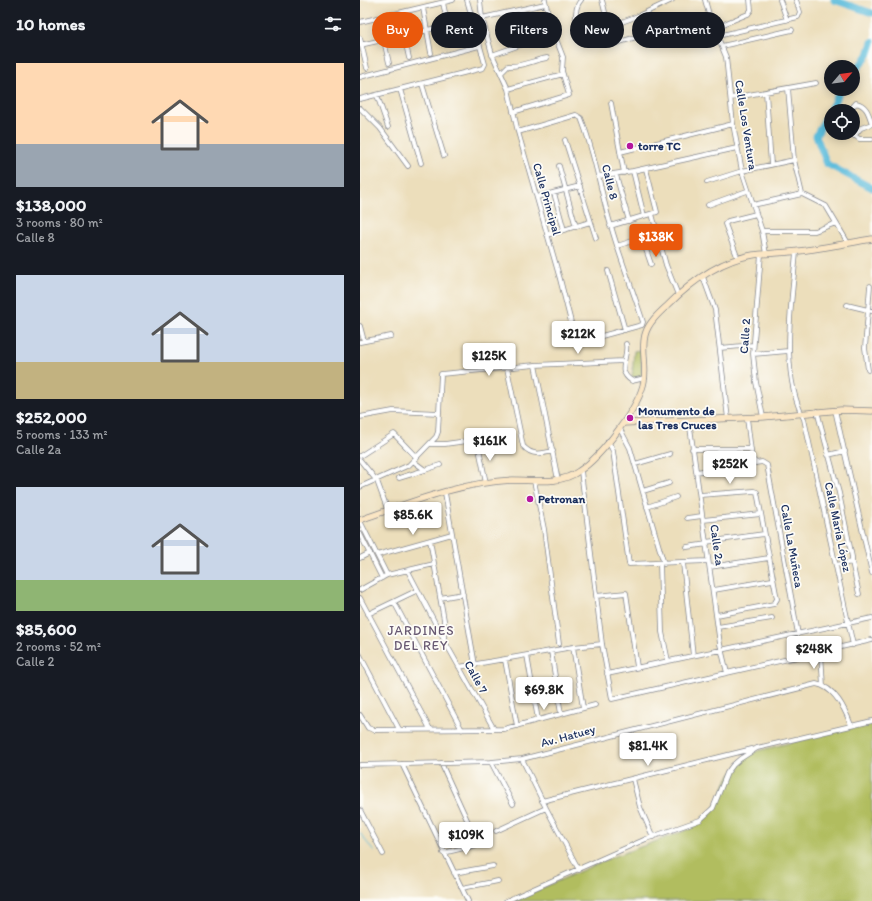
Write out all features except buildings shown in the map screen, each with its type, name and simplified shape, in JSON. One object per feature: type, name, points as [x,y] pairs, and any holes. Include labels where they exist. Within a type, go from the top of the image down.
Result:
[{"type":"street","points":[[404,12],[453,0]]},
{"type":"street","points":[[468,0],[470,12]]},
{"type":"street","name":"Calle Principal","points":[[480,0],[481,12]]},
{"type":"street","points":[[576,12],[578,4],[581,0]]},
{"type":"street","points":[[602,0],[605,12]]},
{"type":"street","points":[[646,12],[672,0]]},
{"type":"street","name":"Calle Los Ventura","points":[[705,0],[708,12]]},
{"type":"street","points":[[725,23],[748,14],[751,10],[750,0]]},
{"type":"street","points":[[780,0],[786,20]]},
{"type":"street","points":[[725,34],[786,20],[800,15],[796,0]]},
{"type":"street","points":[[487,17],[545,2],[554,36],[563,57],[563,74],[570,95],[513,112]]},
{"type":"street","points":[[443,3],[445,12]]},
{"type":"street","points":[[422,8],[431,53]]},
{"type":"street","points":[[360,22],[372,20]]},
{"type":"street","points":[[423,31],[431,29]]},
{"type":"street","points":[[725,45],[792,30]]},
{"type":"street","name":"Calle Principal","points":[[487,36],[492,55],[508,89],[518,132],[575,336],[580,340],[588,340],[625,330],[645,327]]},
{"type":"street","points":[[360,38],[362,52],[367,68]]},
{"type":"street","points":[[361,44],[372,42]]},
{"type":"street","points":[[385,48],[389,63]]},
{"type":"street","points":[[407,48],[409,58]]},
{"type":"street","points":[[360,77],[471,48]]},
{"type":"street","points":[[360,99],[483,68],[485,64],[480,48]]},
{"type":"street","points":[[492,55],[512,48]]},
{"type":"street","name":"Calle Los Ventura","points":[[723,48],[727,64],[737,148],[747,191],[762,231],[764,254]]},
{"type":"street","points":[[500,73],[508,66],[518,66],[529,61],[547,58]]},
{"type":"street","points":[[508,89],[563,74]]},
{"type":"street","points":[[731,98],[816,83]]},
{"type":"street","points":[[422,84],[444,156]]},
{"type":"street","points":[[788,88],[794,160],[802,194]]},
{"type":"street","points":[[400,89],[421,163]]},
{"type":"street","points":[[766,92],[772,165]]},
{"type":"street","points":[[377,95],[388,127]]},
{"type":"street","points":[[611,103],[624,173]]},
{"type":"street","points":[[860,104],[867,109],[872,124],[860,129]]},
{"type":"street","points":[[360,108],[380,128],[408,166]]},
{"type":"street","name":"Calle 8","points":[[518,132],[576,115],[582,119],[599,176],[610,226],[645,327]]},
{"type":"street","points":[[620,152],[733,124]]},
{"type":"street","points":[[860,139],[872,139]]},
{"type":"street","points":[[565,140],[596,238]]},
{"type":"street","points":[[599,176],[616,175],[737,148]]},
{"type":"street","points":[[707,182],[742,171],[794,160]]},
{"type":"street","points":[[559,166],[576,227]]},
{"type":"street","points":[[610,226],[656,213],[657,210],[646,168]]},
{"type":"street","points":[[633,171],[644,216]]},
{"type":"street","points":[[616,175],[629,221]]},
{"type":"street","points":[[537,197],[580,186]]},
{"type":"street","points":[[708,205],[747,191]]},
{"type":"street","points":[[554,193],[564,230]]},
{"type":"street","points":[[753,205],[802,194],[825,205],[848,243]]},
{"type":"street","points":[[652,214],[666,265],[678,295]]},
{"type":"street","points":[[738,259],[725,224],[728,221],[756,214]]},
{"type":"street","points":[[547,235],[590,222]]},
{"type":"street","points":[[762,231],[815,231],[836,223]]},
{"type":"street","points":[[618,246],[642,238],[651,264]]},
{"type":"street","points":[[387,575],[360,520],[445,493],[486,483],[558,480],[581,471],[620,429],[643,387],[645,378],[645,327],[678,295],[703,277],[738,259],[764,254],[796,252],[872,239]]},
{"type":"street","name":"Calle María López","points":[[796,252],[788,351],[798,407],[804,419],[853,645]]},
{"type":"street","name":"Calle 2","points":[[763,417],[756,382],[753,345],[764,254]]},
{"type":"street","points":[[608,271],[625,330]]},
{"type":"street","points":[[703,277],[715,310],[728,419]]},
{"type":"street","points":[[868,370],[865,348],[871,311],[870,286]]},
{"type":"street","points":[[847,305],[871,311]]},
{"type":"street","points":[[360,326],[362,341],[391,336]]},
{"type":"street","points":[[626,344],[627,352],[623,361],[624,369],[630,380],[636,381],[645,378]]},
{"type":"street","points":[[720,348],[753,345]]},
{"type":"street","points":[[753,354],[788,351]]},
{"type":"street","points":[[360,487],[394,473],[415,459],[431,444],[438,432],[441,374],[535,365],[623,361]]},
{"type":"street","points":[[535,365],[558,480]]},
{"type":"street","points":[[507,368],[523,446],[527,450],[536,454],[553,451]]},
{"type":"street","points":[[624,423],[747,418],[835,410],[872,411]]},
{"type":"street","points":[[835,410],[872,573]]},
{"type":"street","points":[[360,418],[393,411],[439,413]]},
{"type":"street","points":[[817,412],[839,493],[859,594]]},
{"type":"street","points":[[747,418],[752,458],[756,463]]},
{"type":"street","name":"Calle 2a","points":[[689,420],[708,561],[714,590],[720,649],[727,673]]},
{"type":"street","points":[[620,429],[630,448],[635,464],[662,564],[662,632],[668,661]]},
{"type":"street","points":[[360,456],[394,434],[425,470]]},
{"type":"street","points":[[431,444],[445,444],[474,440],[478,444],[486,483]]},
{"type":"street","points":[[608,441],[613,451],[629,564],[662,564],[708,561]]},
{"type":"street","points":[[692,449],[751,449]]},
{"type":"street","points":[[828,455],[845,451]]},
{"type":"street","points":[[635,464],[670,454]]},
{"type":"street","points":[[360,460],[377,481],[388,511]]},
{"type":"street","points":[[696,472],[756,463]]},
{"type":"street","name":"Calle La Muñeca","points":[[756,463],[765,463],[768,467],[798,634]]},
{"type":"street","points":[[399,478],[440,465]]},
{"type":"street","points":[[581,471],[602,644],[612,698],[872,640]]},
{"type":"street","points":[[534,481],[544,529],[559,644]]},
{"type":"street","points":[[643,491],[669,483]]},
{"type":"street","points":[[700,495],[756,491],[772,580],[777,599],[775,603],[717,615]]},
{"type":"street","points":[[445,493],[475,665]]},
{"type":"street","points":[[647,507],[676,497]]},
{"type":"street","points":[[687,518],[761,514]]},
{"type":"street","points":[[360,534],[382,578]]},
{"type":"street","points":[[360,558],[370,553],[376,553],[452,534]]},
{"type":"street","points":[[687,546],[764,534]]},
{"type":"street","points":[[430,540],[444,620],[444,640]]},
{"type":"street","points":[[710,567],[768,558]]},
{"type":"street","points":[[836,565],[852,562]]},
{"type":"street","points":[[683,563],[693,656]]},
{"type":"street","points":[[360,590],[387,575],[434,564]]},
{"type":"street","name":"Calle 7","points":[[408,571],[494,730]]},
{"type":"street","points":[[714,590],[772,580]]},
{"type":"street","points":[[368,614],[418,590]]},
{"type":"street","points":[[596,596],[626,593],[637,667]]},
{"type":"street","points":[[440,598],[463,594]]},
{"type":"street","points":[[360,598],[430,729]]},
{"type":"street","points":[[394,602],[462,730]]},
{"type":"street","points":[[718,627],[772,618]]},
{"type":"street","points":[[608,674],[720,649],[872,618]]},
{"type":"street","points":[[459,667],[573,647],[602,644]]},
{"type":"street","points":[[573,647],[583,708]]},
{"type":"street","points":[[550,651],[562,714]]},
{"type":"street","points":[[821,652],[823,686],[840,702],[851,725]]},
{"type":"street","points":[[360,655],[399,729]]},
{"type":"street","points":[[527,655],[538,720]]},
{"type":"street","points":[[505,660],[517,726]]},
{"type":"street","name":"Av. Hatuey","points":[[360,765],[491,762],[522,759],[816,684],[823,686]]},
{"type":"street","points":[[360,715],[366,725],[374,730],[494,730],[517,726],[595,705]]},
{"type":"street","points":[[542,801],[872,721]]},
{"type":"street","points":[[506,901],[653,837],[700,820],[713,808],[727,773],[740,758],[757,748]]},
{"type":"street","points":[[522,759],[542,801],[579,870]]},
{"type":"street","points":[[491,762],[512,804]]},
{"type":"street","points":[[441,763],[468,822]]},
{"type":"street","points":[[402,764],[443,853],[468,901]]},
{"type":"street","points":[[633,778],[640,807],[653,837]]},
{"type":"street","points":[[496,832],[546,808]]},
{"type":"street","points":[[360,810],[383,854]]},
{"type":"street","points":[[443,853],[485,843]]},
{"type":"street","points":[[454,873],[493,866]]},
{"type":"street","points":[[462,888],[498,881]]},
{"type":"green space","points":[[641,350],[642,376],[632,378],[634,351]]},
{"type":"green space","points":[[872,722],[872,901],[513,901],[610,858],[692,828],[709,816],[717,804],[728,778],[743,759],[757,751]]},
{"type":"waterway","points":[[834,0],[872,13]]},
{"type":"waterway","points":[[860,65],[868,55],[872,42]]},
{"type":"waterway","points":[[837,96],[816,136],[827,164],[872,188]]},
{"type":"waterway","points":[[360,833],[374,852]]},
{"type":"place","name":"torre TC","points":[[630,146]]},
{"type":"place","name":"Monumento de las Tres Cruces","points":[[630,418]]},
{"type":"place","name":"Petronan","points":[[530,499]]},
{"type":"district","name":"JARDINES DEL REY","points":[[421,638]]}]
